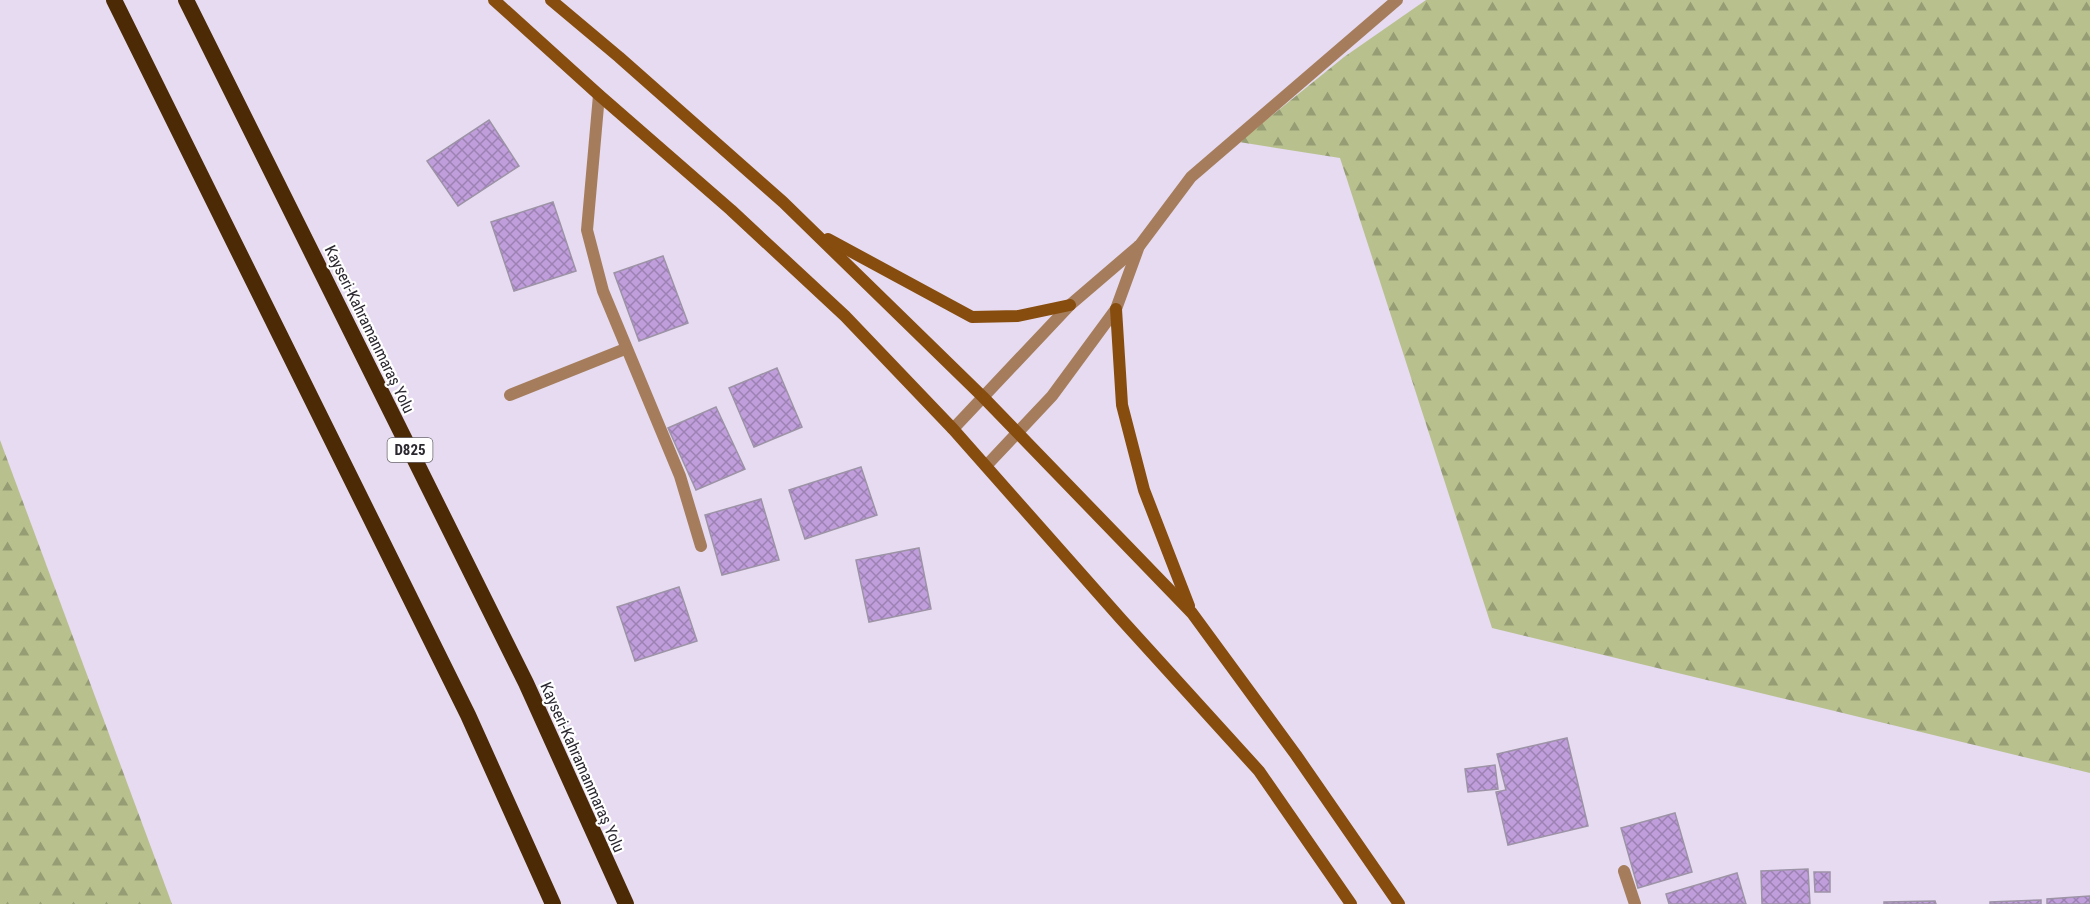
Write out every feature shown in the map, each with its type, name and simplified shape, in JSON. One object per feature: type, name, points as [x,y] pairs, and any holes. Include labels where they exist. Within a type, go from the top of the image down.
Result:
[{"type":"highway","points":[[114,0],[468,715],[553,904]]},
{"type":"highway","name":"Kayseri-Kahramanmaraş Yolu","points":[[186,0],[526,683],[626,904]]},
{"type":"main road","points":[[494,0],[731,210],[845,316],[954,429],[1121,619],[1259,771],[1351,904]]},
{"type":"main road","points":[[552,0],[706,133],[813,231],[983,397],[1192,613],[1296,755],[1399,904]]},
{"type":"main road","points":[[813,231],[972,317],[1018,316],[1070,305]]},
{"type":"main road","points":[[1116,309],[1122,405],[1144,490],[1192,613]]},
{"type":"street","points":[[954,429],[1070,305],[1140,245],[1191,177],[1397,0]]},
{"type":"street","points":[[599,95],[587,230],[603,291],[680,476],[701,546]]},
{"type":"street","points":[[986,466],[1052,396],[1116,309],[1140,245]]},
{"type":"street","points":[[510,395],[626,349]]},
{"type":"street","points":[[1624,871],[1635,904]]},
{"type":"green space","points":[[1426,0],[2090,0],[2090,773],[1492,628],[1340,158],[1239,142],[1344,57]]},
{"type":"green space","points":[[0,440],[172,904],[0,904]]},
{"type":"building","points":[[489,120],[519,166],[458,206],[427,161]]},
{"type":"building","points":[[553,202],[576,271],[514,291],[491,222]]},
{"type":"building","points":[[663,256],[688,323],[639,341],[614,273]]},
{"type":"building","points":[[777,368],[802,427],[754,447],[729,388]]},
{"type":"building","points":[[716,407],[745,469],[696,490],[668,428]]},
{"type":"building","points":[[861,467],[877,515],[805,539],[789,490]]},
{"type":"building","points":[[761,499],[779,560],[722,575],[705,515]]},
{"type":"building","points":[[919,548],[931,609],[869,622],[856,560]]},
{"type":"building","points":[[679,587],[697,641],[635,661],[617,607]]},
{"type":"building","points":[[1567,738],[1588,826],[1508,845],[1496,792],[1506,790],[1497,754]]},
{"type":"building","points":[[1495,765],[1498,789],[1468,792],[1465,769]]},
{"type":"building","points":[[1675,813],[1692,872],[1638,888],[1621,828]]},
{"type":"building","points":[[1808,869],[1810,904],[1762,904],[1761,871]]},
{"type":"building","points":[[1814,872],[1830,872],[1830,892],[1815,892]]},
{"type":"building","points":[[1737,873],[1746,904],[1669,904],[1666,894]]},
{"type":"building","points":[[2090,896],[2090,904],[2047,904],[2047,899]]},
{"type":"building","points":[[2041,900],[2041,904],[1990,904],[1990,902]]},
{"type":"building","points":[[1935,901],[1936,904],[1884,904],[1884,902]]}]
